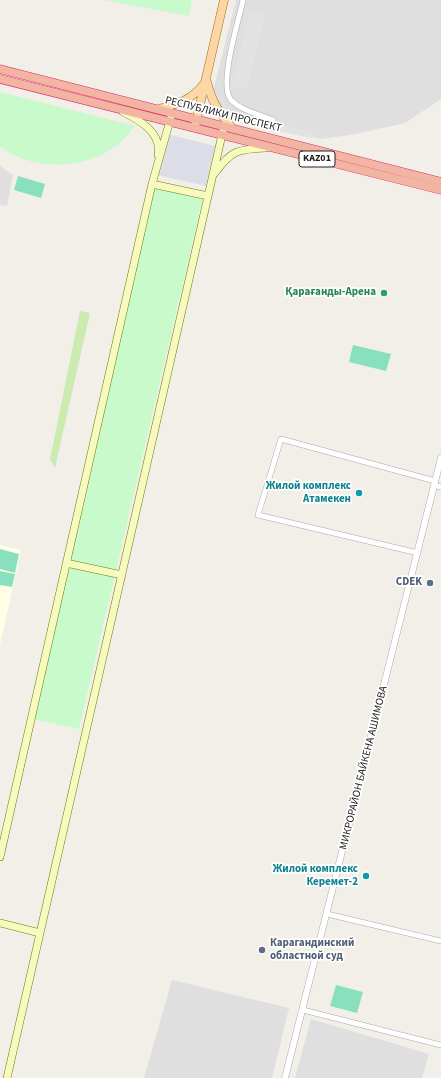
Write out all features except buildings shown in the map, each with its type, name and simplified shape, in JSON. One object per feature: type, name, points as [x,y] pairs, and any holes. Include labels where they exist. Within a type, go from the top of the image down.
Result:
[{"type":"highway","name":"РЕСПУБЛИКИ ПРОСПЕКТ","points":[[0,69],[441,182]]},
{"type":"highway","name":"РЕСПУБЛИКИ ПРОСПЕКТ","points":[[0,79],[441,190]]},
{"type":"main road","points":[[194,128],[207,80],[224,0]]},
{"type":"main road","points":[[159,109],[187,100],[195,94],[207,80]]},
{"type":"main road","points":[[7,1078],[212,177],[222,135],[228,127],[211,99],[207,80]]},
{"type":"main road","points":[[116,109],[143,122],[156,140],[158,151],[153,180]]},
{"type":"main road","points":[[0,857],[153,180],[172,113]]},
{"type":"main road","points":[[212,177],[229,156],[243,148],[272,148]]},
{"type":"main road","points":[[153,180],[208,196]]},
{"type":"main road","points":[[66,563],[122,575]]},
{"type":"main road","points":[[0,924],[40,933]]},
{"type":"street","points":[[243,0],[229,62],[226,91],[231,99],[244,109],[273,120]]},
{"type":"street","points":[[418,554],[258,515],[280,439],[437,484]]},
{"type":"street","name":"МИКРОРАЙОН БАЙКЕНА АШИМОВА","points":[[285,1078],[437,484],[441,458]]},
{"type":"street","points":[[327,914],[441,941]]},
{"type":"street","points":[[303,1010],[441,1045]]},
{"type":"shaded area","points":[[236,0],[441,0],[441,99],[405,123],[356,134],[321,139],[208,111]]},
{"type":"shaded area","points":[[250,12],[265,15],[247,89],[232,86]]},
{"type":"shaded area","points":[[275,123],[314,132],[312,138],[273,130]]},
{"type":"shaded area","points":[[167,134],[215,146],[206,186],[157,175]]},
{"type":"shaded area","points":[[0,166],[13,175],[7,206],[0,205]]},
{"type":"shaded area","points":[[0,545],[21,550],[0,645]]},
{"type":"shaded area","points":[[172,980],[289,1008],[272,1078],[144,1078]]},
{"type":"shaded area","points":[[311,1019],[429,1054],[422,1078],[295,1078]]},
{"type":"green space","points":[[103,0],[192,0],[189,16]]},
{"type":"green space","points":[[0,92],[135,126],[122,141],[113,148],[86,160],[71,164],[56,165],[26,160],[12,154],[0,146]]},
{"type":"green space","points":[[18,176],[45,184],[41,198],[14,190]]},
{"type":"green space","points":[[155,185],[203,197],[79,729],[33,719]]},
{"type":"green space","points":[[80,311],[90,313],[55,468],[50,459]]},
{"type":"green space","points":[[353,345],[391,354],[386,371],[349,362]]},
{"type":"green space","points":[[0,549],[19,554],[15,573],[0,569]]},
{"type":"green space","points":[[0,571],[15,574],[12,587],[0,585]]},
{"type":"green space","points":[[336,985],[363,992],[357,1013],[330,1006]]},
{"type":"place","name":"Қарағанды-Арена","points":[[384,293]]},
{"type":"place","name":"Жилой комплекс Атамекен","points":[[359,493]]},
{"type":"place","name":"CDEK","points":[[430,583]]},
{"type":"place","name":"Жилой комплекс Керемет-2","points":[[366,876]]},
{"type":"place","name":"Карагандинский областной суд","points":[[262,950]]}]
